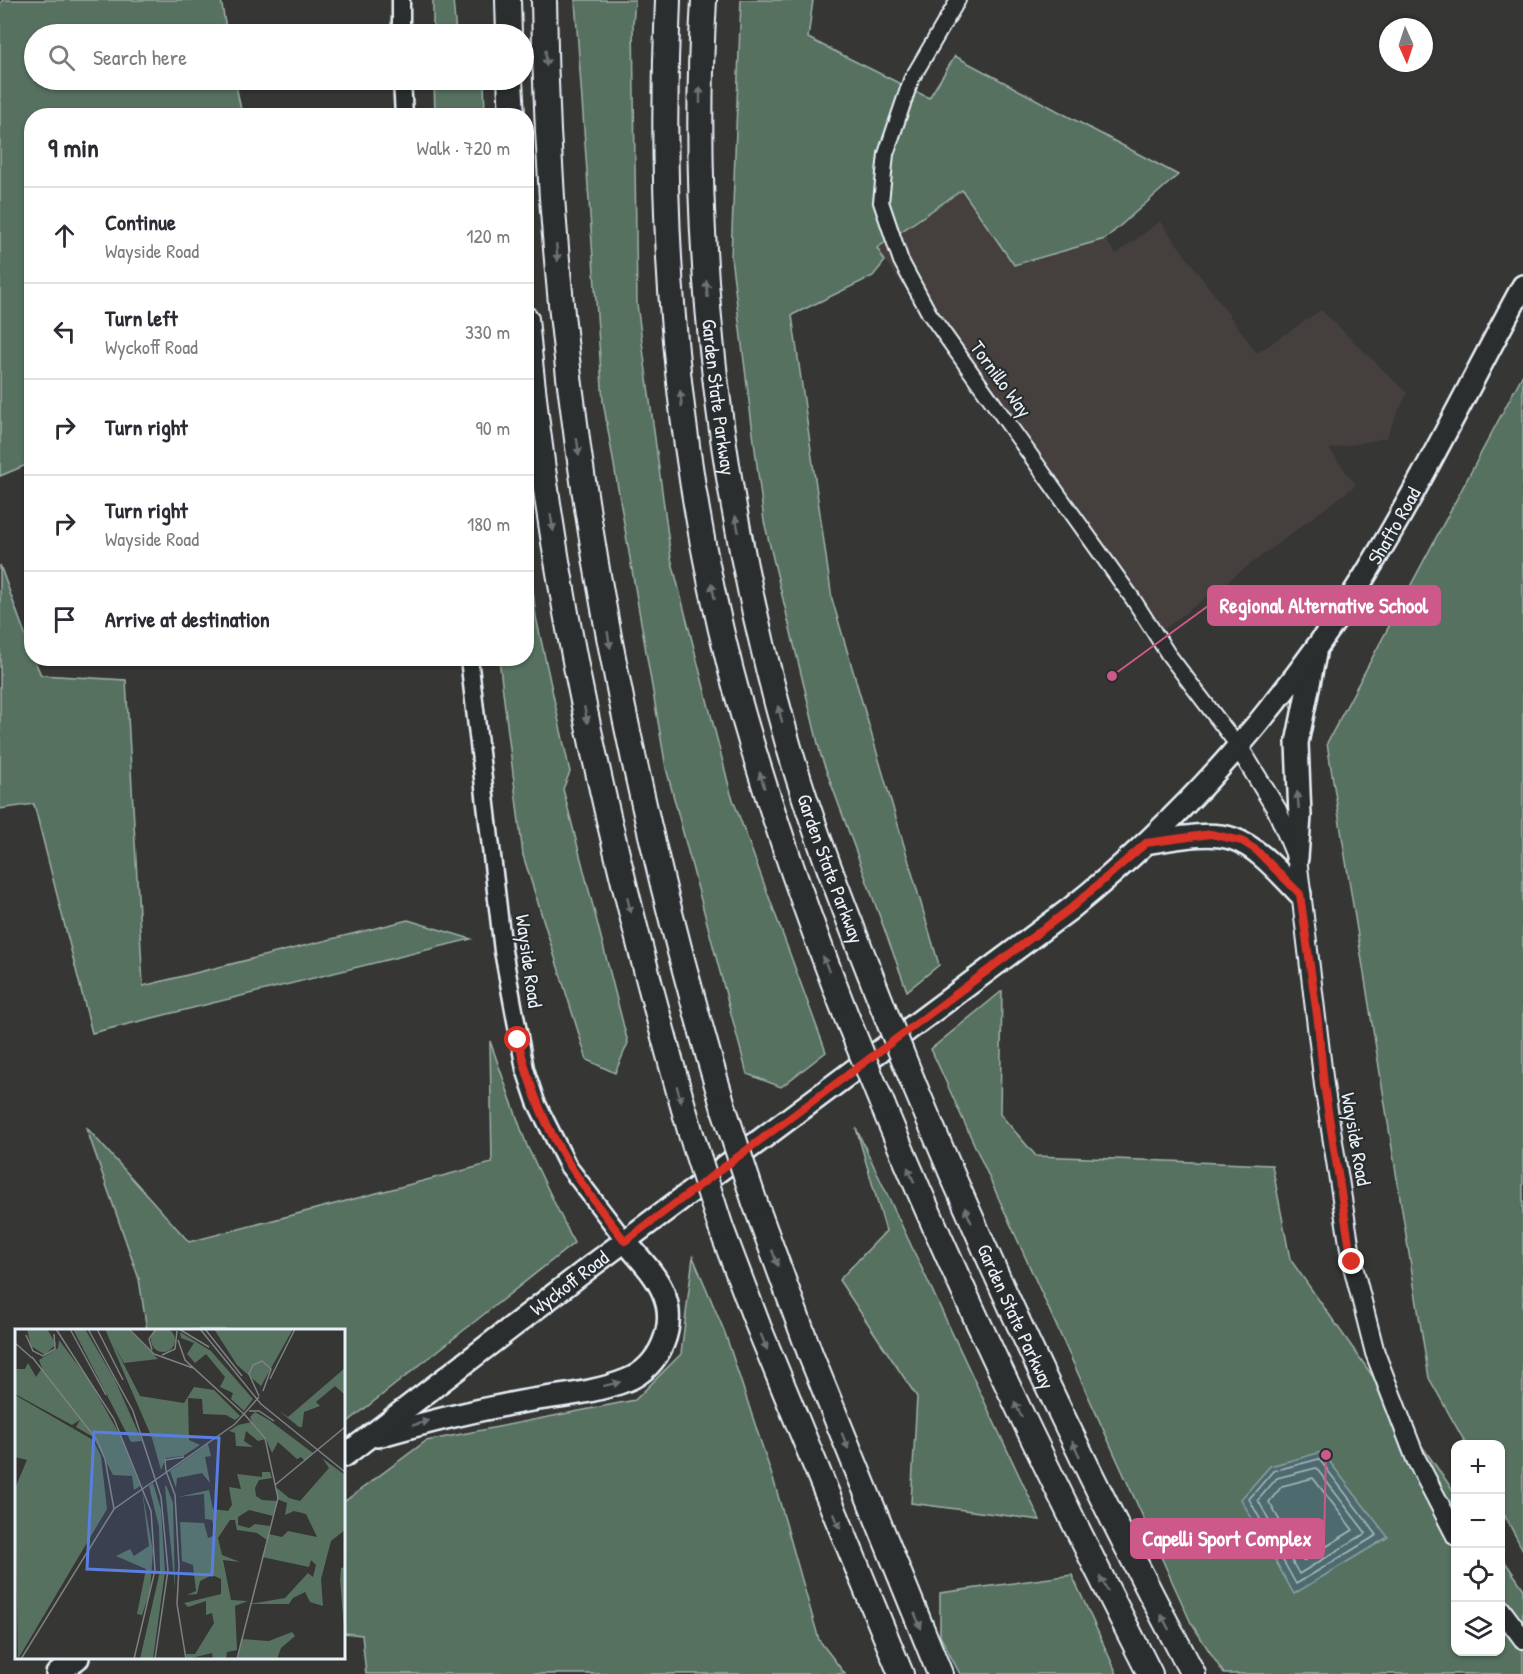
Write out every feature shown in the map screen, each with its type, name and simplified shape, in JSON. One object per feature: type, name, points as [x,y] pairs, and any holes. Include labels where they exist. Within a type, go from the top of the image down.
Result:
[{"type":"highway","points":[[508,0],[509,24]]},
{"type":"highway","points":[[544,0],[551,185],[565,342],[595,562],[647,825],[676,941],[724,1109],[755,1203],[815,1367],[940,1674]]},
{"type":"highway","name":"Garden State Parkway","points":[[668,0],[664,144],[668,266],[684,418],[698,512],[726,647],[754,755],[784,848],[847,1018],[957,1278],[1044,1465],[1150,1674]]},
{"type":"highway","name":"Garden State Parkway","points":[[704,0],[700,89],[702,212],[710,335],[732,499],[752,599],[789,746],[837,889],[913,1082],[990,1265],[1064,1424],[1193,1674]]},
{"type":"highway","points":[[511,90],[512,108]]},
{"type":"highway","points":[[534,383],[550,512],[580,687],[633,922],[691,1134],[721,1228],[775,1368],[901,1674]]},
{"type":"main road","name":"Shafto Road","points":[[1238,746],[1316,650],[1402,514],[1523,286]]},
{"type":"main road","points":[[1297,858],[1300,816],[1297,743],[1316,650]]},
{"type":"main road","name":"Wyckoff Road","points":[[345,1455],[625,1241],[1070,909],[1146,843],[1238,746]]},
{"type":"main road","name":"Wayside Road","points":[[1238,746],[1277,810],[1297,858],[1324,1085],[1357,1284],[1394,1408],[1416,1459],[1451,1528]]},
{"type":"main road","points":[[1146,843],[1211,834],[1235,839],[1256,850],[1300,894]]},
{"type":"main road","points":[[365,1440],[461,1413],[617,1384],[642,1371],[662,1347],[668,1328],[668,1308],[658,1282],[625,1241]]},
{"type":"main road","points":[[1505,1615],[1523,1639]]},
{"type":"main road","points":[[57,1674],[77,1659]]},
{"type":"street","points":[[401,0],[401,24]]},
{"type":"street","name":"Tornillo Way","points":[[958,0],[911,80],[886,154],[881,202],[901,261],[929,314],[1133,598],[1168,654],[1238,746]]},
{"type":"street","points":[[403,90],[404,108]]},
{"type":"street","name":"Wayside Road","points":[[470,666],[503,951],[525,1069],[536,1102],[568,1166],[625,1241]]},
{"type":"shaded area","points":[[962,190],[1014,265],[1105,239],[1116,254],[1160,221],[1257,353],[1321,310],[1407,393],[1386,438],[1329,449],[1356,485],[1156,635],[876,248]]},
{"type":"green space","points":[[3,0],[221,0],[225,24],[24,24],[24,90],[237,90],[241,108],[24,108],[24,466],[0,476],[0,3]]},
{"type":"green space","points":[[433,0],[453,0],[455,24],[433,24]]},
{"type":"green space","points":[[575,0],[635,0],[633,24],[637,304],[671,558],[731,794],[826,1052],[781,1087],[747,1074],[666,768],[603,401]]},
{"type":"green space","points":[[741,0],[813,0],[808,38],[929,98],[955,56],[1178,175],[1105,239],[1014,265],[962,190],[877,248],[885,261],[873,276],[792,315],[832,599],[939,965],[907,991],[821,756],[764,521],[731,257]]},
{"type":"green space","points":[[434,90],[484,90],[485,108],[435,108]]},
{"type":"green space","points":[[1523,374],[1523,1550],[1505,1516],[1505,1440],[1464,1440],[1429,1378],[1327,743]]},
{"type":"green space","points":[[0,565],[24,632],[24,666],[37,666],[41,675],[126,680],[143,986],[408,920],[471,939],[92,1033],[34,804],[0,809]]},
{"type":"green space","points":[[534,600],[570,772],[563,789],[628,1043],[615,1073],[587,1060],[523,855],[500,666],[534,666]]},
{"type":"green space","points":[[1002,991],[1000,1114],[1036,1156],[1272,1165],[1290,1259],[1451,1487],[1451,1656],[1505,1656],[1505,1562],[1523,1588],[1523,1674],[1224,1674],[1191,1623],[931,1049]]},
{"type":"green space","points":[[490,1041],[527,1146],[574,1243],[345,1424],[345,1329],[147,1329],[139,1279],[86,1127],[189,1242],[492,1163]]},
{"type":"green space","points":[[856,1128],[1040,1520],[911,1503],[917,1397],[839,1280],[886,1231]]},
{"type":"green space","points":[[693,1257],[725,1333],[775,1485],[819,1640],[845,1674],[366,1674],[362,1635],[345,1633],[345,1501],[426,1441],[635,1400],[681,1354]]},
{"type":"green space","points":[[1072,1575],[1117,1674],[960,1674],[940,1636],[940,1593]]},
{"type":"water","points":[[1322,1452],[1388,1537],[1294,1594],[1241,1499],[1270,1466]]},
{"type":"place","name":"Regional Alternative School","points":[[1112,676]]},
{"type":"place","name":"Capelli Sport Complex","points":[[1326,1455]]},
{"type":"route","points":[[518,1040],[536,1102],[554,1143],[580,1184],[625,1241],[1070,909],[1105,882],[1146,843],[1211,834],[1228,837],[1242,841],[1256,850],[1300,894],[1318,1022],[1324,1085],[1352,1262]]}]
